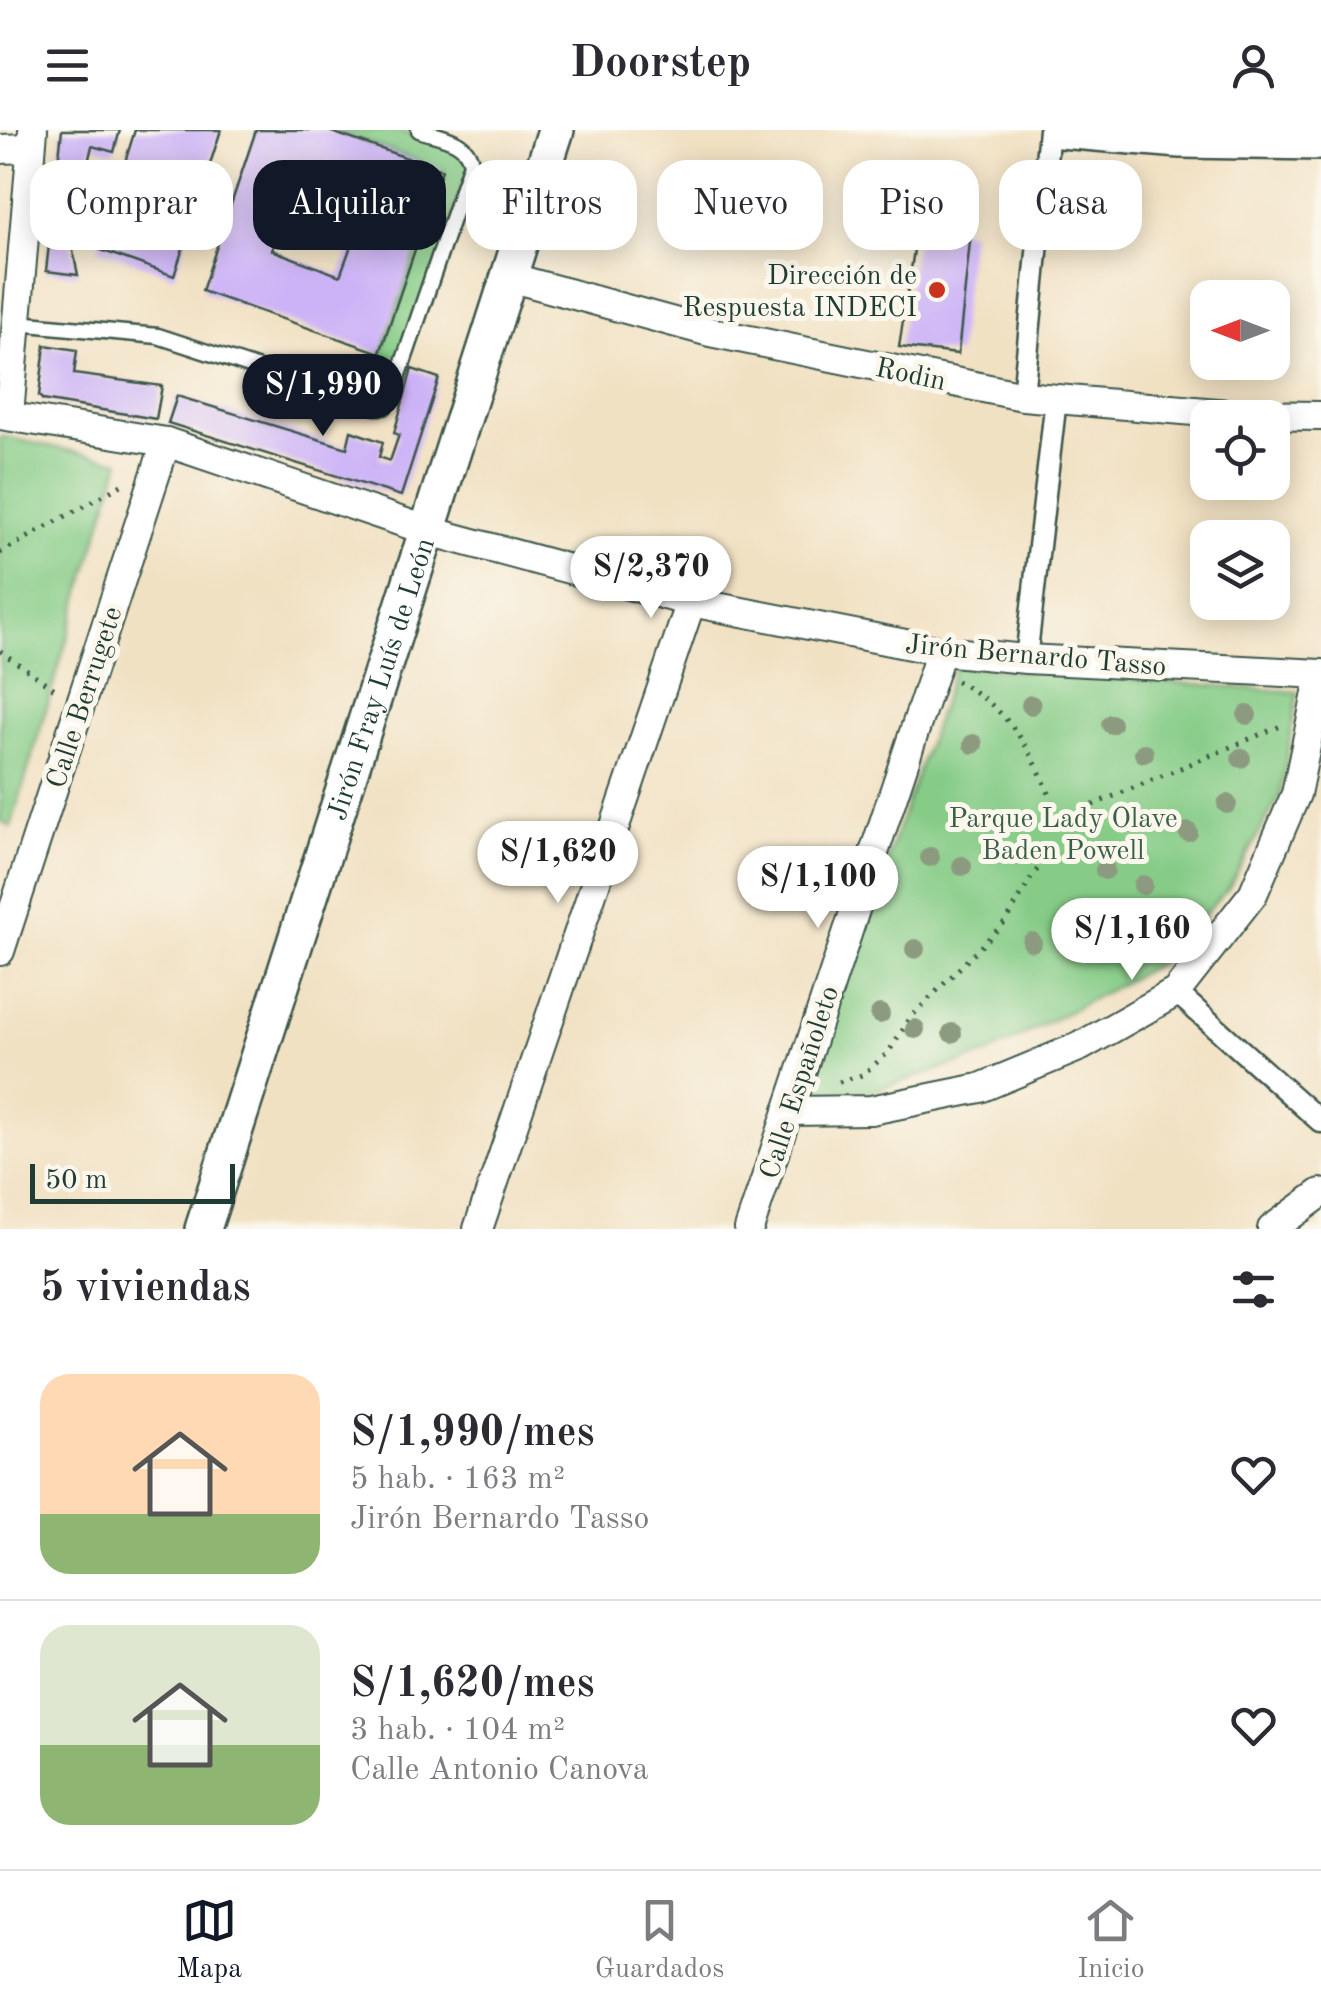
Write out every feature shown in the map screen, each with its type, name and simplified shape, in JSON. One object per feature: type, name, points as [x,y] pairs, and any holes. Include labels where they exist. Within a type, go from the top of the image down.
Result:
[{"type":"street","name":"Jirón Fray Luís de León","points":[[203,1229],[556,130]]},
{"type":"street","points":[[1022,396],[1048,130]]},
{"type":"street","points":[[1060,130],[1180,140],[1321,142]]},
{"type":"street","points":[[0,149],[31,139],[4,415]]},
{"type":"street","name":"Rodin","points":[[509,277],[710,332],[1022,396],[1240,416],[1321,416]]},
{"type":"street","points":[[1026,659],[1056,400]]},
{"type":"street","name":"Jirón Bernardo Tasso","points":[[4,415],[162,454],[692,602],[938,660],[1026,659],[1321,674]]},
{"type":"street","name":"Calle Berrugete","points":[[0,951],[13,866],[80,706],[162,454]]},
{"type":"street","points":[[478,1229],[692,602]]},
{"type":"street","name":"Calle Españoleto","points":[[749,1229],[938,660]]},
{"type":"street","points":[[791,1104],[871,1110],[980,1088],[1081,1046],[1176,992],[1253,894],[1296,794],[1321,674]]},
{"type":"street","points":[[1176,992],[1321,1122]]},
{"type":"street","points":[[1272,1229],[1321,1194]]},
{"type":"lane","points":[[16,323],[158,336],[375,408],[384,407],[390,401],[471,163],[463,144],[419,130]]},
{"type":"path","points":[[0,554],[162,454]]},
{"type":"path","points":[[0,651],[80,706]]},
{"type":"path","points":[[938,660],[1007,719],[1028,746],[1054,809]]},
{"type":"path","points":[[1082,809],[1314,712]]},
{"type":"path","points":[[791,1104],[862,1075],[888,1054],[911,1017],[1007,920],[1034,873],[1056,850]]},
{"type":"green space","points":[[333,130],[398,130],[474,156],[466,160],[466,180],[446,238],[446,160],[416,160]]},
{"type":"green space","points":[[417,250],[442,250],[404,362],[382,354]]},
{"type":"green space","points":[[0,436],[120,461],[11,827],[0,821]]},
{"type":"green space","name":"Parque Lady Olave Baden Powell","points":[[955,666],[1298,692],[1280,795],[1228,889],[1156,965],[988,1054],[857,1096],[803,1099]]},
{"type":"building","points":[[62,130],[120,130],[114,152],[92,146],[89,160],[59,160]]},
{"type":"building","points":[[135,130],[221,130],[211,160],[126,160]]},
{"type":"building","points":[[256,130],[326,130],[413,160],[253,160],[253,250],[272,250],[340,276],[350,250],[415,250],[380,353],[202,291],[216,250],[233,250],[233,199]]},
{"type":"building","points":[[48,250],[73,250],[78,275],[46,271]]},
{"type":"building","points":[[101,250],[182,250],[174,276]]},
{"type":"building","name":"Dirección de Respuesta INDECI","points":[[914,250],[969,250],[958,354],[899,347]]},
{"type":"building","points":[[45,345],[77,350],[74,374],[162,386],[156,419],[43,400],[39,396]]},
{"type":"building","points":[[412,369],[439,378],[401,496],[168,423],[177,396],[347,448],[351,431],[383,442],[379,457],[390,461]]},
{"type":"place","name":"Dirección de Respuesta INDECI","points":[[937,290]]}]
